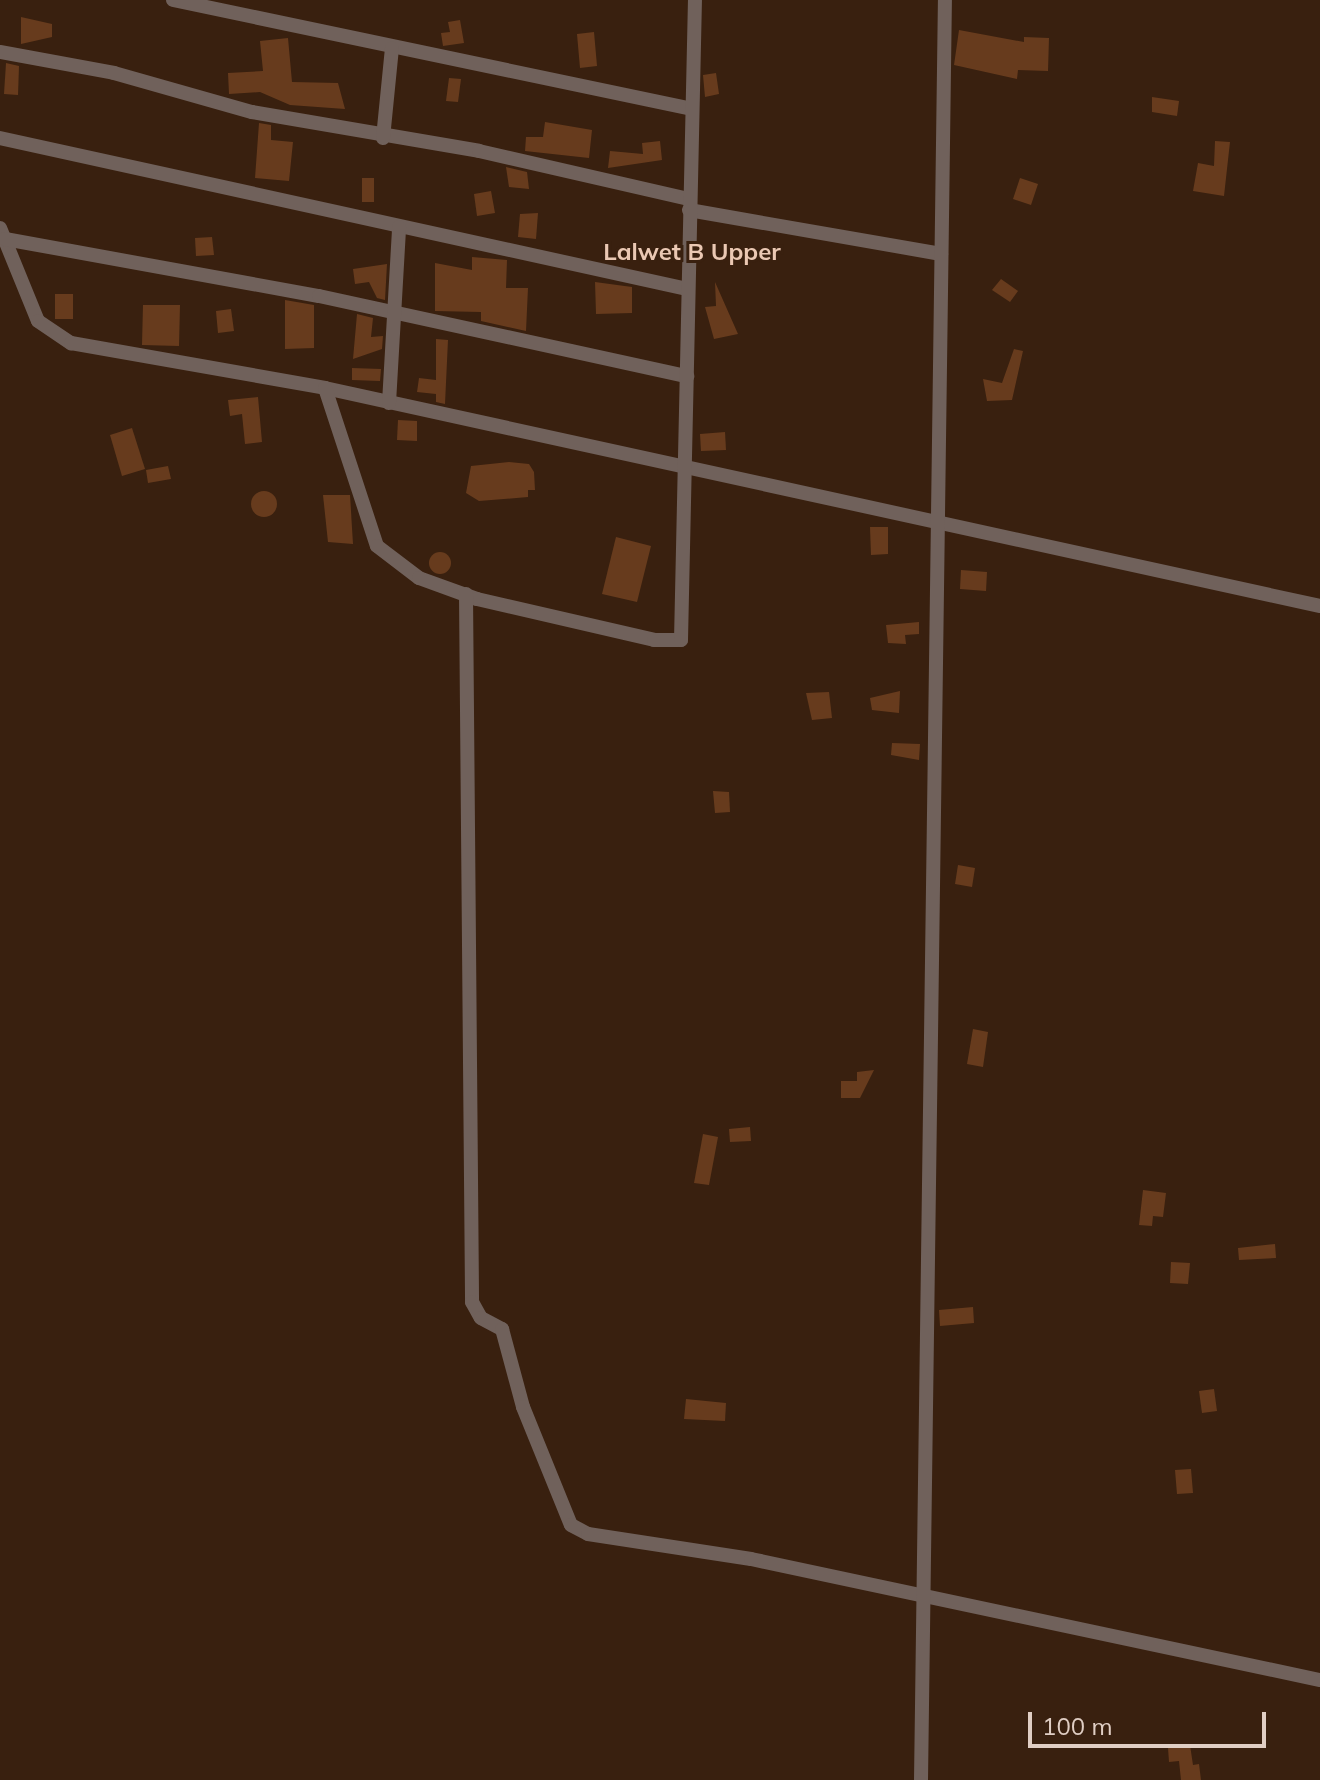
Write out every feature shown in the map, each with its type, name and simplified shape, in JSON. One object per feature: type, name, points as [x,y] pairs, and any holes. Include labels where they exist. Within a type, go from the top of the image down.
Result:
[{"type":"street","points":[[173,0],[692,109]]},
{"type":"street","points":[[325,388],[377,546],[419,578],[466,594],[654,640],[681,640],[695,0]]},
{"type":"street","points":[[921,1780],[926,1598],[945,0]]},
{"type":"street","points":[[383,138],[392,48]]},
{"type":"street","points":[[0,52],[383,138],[479,151],[689,204],[941,254]]},
{"type":"street","points":[[0,138],[687,289]]},
{"type":"street","points":[[389,403],[399,227]]},
{"type":"street","points":[[2,233],[687,376]]},
{"type":"street","points":[[2,233],[38,321],[71,343],[325,388],[686,472],[1320,606]]},
{"type":"street","points":[[466,594],[472,1302],[481,1318],[502,1329],[561,1506],[571,1525],[588,1534],[751,1559],[1320,1680]]},
{"type":"building","points":[[21,17],[52,24],[52,37],[21,44]]},
{"type":"building","points":[[460,20],[464,43],[443,46],[441,33],[450,32],[448,22]]},
{"type":"building","points":[[959,30],[1024,42],[1024,37],[1049,38],[1048,71],[1018,70],[1017,79],[954,65]]},
{"type":"building","points":[[594,32],[597,66],[580,68],[577,34]]},
{"type":"building","points":[[288,38],[292,82],[338,83],[345,109],[290,105],[260,92],[229,94],[228,73],[263,71],[260,41]]},
{"type":"building","points":[[6,63],[19,66],[18,95],[4,94]]},
{"type":"building","points":[[716,73],[719,94],[705,97],[703,75]]},
{"type":"building","points":[[449,78],[461,79],[458,102],[446,101]]},
{"type":"building","points":[[1152,97],[1179,101],[1177,116],[1152,112]]},
{"type":"building","points":[[545,122],[592,130],[589,158],[525,151],[526,137],[543,137]]},
{"type":"building","points":[[259,123],[271,125],[271,140],[293,142],[289,181],[255,178]]},
{"type":"building","points":[[660,141],[662,160],[608,168],[610,151],[643,154],[642,143]]},
{"type":"building","points":[[1215,141],[1230,142],[1224,196],[1193,191],[1198,163],[1214,166]]},
{"type":"building","points":[[506,167],[527,172],[529,189],[509,187]]},
{"type":"building","points":[[362,178],[374,178],[374,202],[362,202]]},
{"type":"building","points":[[1020,178],[1038,184],[1031,205],[1013,199]]},
{"type":"building","points":[[491,191],[495,213],[477,216],[474,194]]},
{"type":"building","points":[[538,213],[536,239],[518,237],[520,214]]},
{"type":"building","points":[[212,237],[214,255],[196,256],[195,238]]},
{"type":"building","points":[[472,257],[507,260],[506,288],[528,288],[526,331],[481,321],[481,312],[435,311],[435,263],[472,270]]},
{"type":"building","points":[[387,264],[385,300],[377,298],[369,282],[355,284],[353,269]]},
{"type":"building","points":[[1001,279],[1018,291],[1010,302],[992,290]]},
{"type":"building","points":[[595,282],[632,287],[632,313],[596,314]]},
{"type":"building","points":[[715,282],[738,334],[714,339],[705,307],[716,306]]},
{"type":"building","points":[[55,294],[73,294],[73,319],[55,319]]},
{"type":"building","points":[[285,300],[314,305],[314,348],[285,349]]},
{"type":"building","points":[[143,305],[180,305],[179,346],[142,345]]},
{"type":"building","points":[[231,309],[234,331],[218,333],[216,311]]},
{"type":"building","points":[[357,314],[373,318],[371,337],[383,336],[382,349],[353,359]]},
{"type":"building","points":[[436,339],[448,340],[445,404],[436,402],[436,394],[417,392],[419,378],[436,380]]},
{"type":"building","points":[[1014,349],[1023,351],[1012,400],[987,401],[983,379],[1002,383]]},
{"type":"building","points":[[352,368],[381,369],[380,381],[352,380]]},
{"type":"building","points":[[258,397],[262,442],[245,444],[242,414],[230,416],[228,400]]},
{"type":"building","points":[[398,420],[417,421],[417,441],[397,440]]},
{"type":"building","points":[[132,428],[145,469],[122,476],[110,435]]},
{"type":"building","points":[[725,432],[726,450],[701,451],[700,434]]},
{"type":"building","points":[[509,462],[529,464],[534,472],[535,490],[528,490],[528,497],[479,501],[466,493],[471,466]]},
{"type":"building","points":[[168,466],[171,479],[148,483],[146,470]]},
{"type":"building","points":[[264,491],[273,495],[277,504],[273,513],[264,517],[255,513],[251,504],[255,495]]},
{"type":"building","points":[[323,495],[350,495],[353,544],[328,542]]},
{"type":"building","points":[[870,527],[888,527],[888,554],[871,555]]},
{"type":"building","points":[[616,537],[651,546],[637,602],[602,594]]},
{"type":"building","points":[[440,552],[448,555],[451,563],[448,571],[440,574],[432,571],[429,563],[432,555]]},
{"type":"building","points":[[961,570],[987,572],[986,591],[960,589]]},
{"type":"building","points":[[919,622],[919,634],[905,635],[906,644],[888,643],[886,625]]},
{"type":"building","points":[[900,691],[899,713],[872,710],[870,698]]},
{"type":"building","points":[[829,692],[832,718],[812,720],[806,693]]},
{"type":"building","points":[[892,743],[920,744],[919,760],[891,755]]},
{"type":"building","points":[[713,791],[729,792],[730,812],[715,813]]},
{"type":"building","points":[[958,865],[975,868],[972,887],[955,884]]},
{"type":"building","points":[[973,1029],[988,1032],[983,1067],[967,1064]]},
{"type":"building","points":[[874,1070],[860,1098],[841,1098],[841,1081],[857,1081],[857,1072]]},
{"type":"building","points":[[750,1127],[751,1141],[730,1142],[729,1129]]},
{"type":"building","points":[[703,1134],[718,1137],[709,1185],[694,1183]]},
{"type":"building","points":[[1143,1190],[1166,1193],[1163,1217],[1153,1216],[1152,1226],[1139,1225]]},
{"type":"building","points":[[1275,1244],[1276,1258],[1239,1260],[1238,1248]]},
{"type":"building","points":[[1171,1262],[1190,1263],[1188,1284],[1170,1283]]},
{"type":"building","points":[[973,1307],[974,1323],[940,1326],[939,1310]]},
{"type":"building","points":[[1214,1389],[1217,1411],[1202,1413],[1199,1391]]},
{"type":"building","points":[[686,1399],[726,1403],[725,1421],[684,1419]]},
{"type":"building","points":[[1191,1469],[1193,1493],[1177,1494],[1175,1470]]},
{"type":"building","points":[[1190,1745],[1193,1765],[1199,1764],[1201,1780],[1181,1780],[1179,1761],[1169,1762],[1168,1748]]},
{"type":"district","name":"Lalwet B Upper","points":[[692,252]]}]
